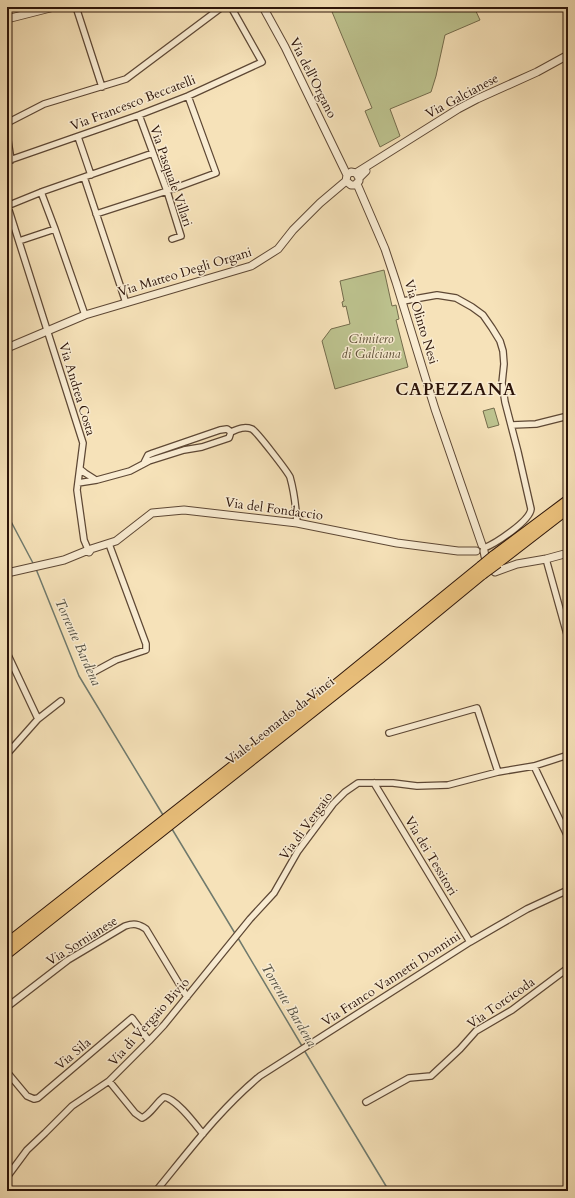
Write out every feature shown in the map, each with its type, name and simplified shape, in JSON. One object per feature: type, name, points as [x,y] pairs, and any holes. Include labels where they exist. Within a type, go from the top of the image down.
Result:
[{"type":"highway","name":"Viale Leonardo da Vinci","points":[[7,943],[304,710],[483,555],[568,500]]},
{"type":"highway","name":"Viale Leonardo da Vinci","points":[[7,954],[381,658],[483,555],[568,509]]},
{"type":"street","points":[[7,19],[54,7]]},
{"type":"street","points":[[76,7],[102,87]]},
{"type":"street","points":[[7,123],[44,104],[102,87],[129,77],[222,7]]},
{"type":"street","name":"Via Francesco Beccatelli","points":[[9,160],[139,115],[188,96],[262,62],[231,7]]},
{"type":"street","name":"Via dell'Organo","points":[[262,7],[285,47],[307,95],[341,161],[354,180]]},
{"type":"street","name":"Via Galcianese","points":[[354,180],[372,164],[458,109],[537,72],[568,55]]},
{"type":"street","points":[[96,214],[216,173],[188,96]]},
{"type":"street","name":"Via Pasquale Villari","points":[[139,115],[167,191],[181,236],[172,239]]},
{"type":"street","points":[[7,134],[9,160]]},
{"type":"street","points":[[78,137],[91,175]]},
{"type":"street","points":[[7,205],[153,153]]},
{"type":"street","points":[[84,177],[126,303]]},
{"type":"street","name":"Via Olinto Nesi","points":[[354,180],[385,249],[403,301],[435,409],[483,555],[491,569],[495,572],[517,564],[546,559]]},
{"type":"street","name":"Via Matteo Degli Organi","points":[[7,348],[85,316],[251,266],[278,249],[293,230],[320,203],[354,180]]},
{"type":"street","points":[[41,192],[85,316]]},
{"type":"street","name":"Via Andrea Costa","points":[[7,205],[83,443],[77,490],[84,540],[88,549]]},
{"type":"street","points":[[19,241],[55,229]]},
{"type":"street","points":[[403,301],[437,295],[456,298],[484,315],[500,341],[503,351],[504,364],[502,383],[505,402],[512,426],[530,513],[526,519],[501,538],[483,555]]},
{"type":"street","points":[[512,426],[536,424],[568,416]]},
{"type":"street","points":[[144,464],[148,456],[153,452],[220,430],[227,429],[231,432],[243,428],[250,429],[255,431],[289,476],[292,486],[297,523]]},
{"type":"street","points":[[78,483],[130,472],[153,459],[229,438],[231,432]]},
{"type":"street","points":[[153,452],[153,459]]},
{"type":"street","points":[[80,469],[97,480]]},
{"type":"street","name":"Via del Fondaccio","points":[[7,573],[64,560],[88,549],[109,544],[127,534],[146,516],[152,513],[184,510],[297,523],[397,543],[483,555]]},
{"type":"street","points":[[92,673],[116,660],[146,650],[146,644],[109,544]]},
{"type":"street","points":[[568,553],[546,559],[568,638]]},
{"type":"street","points":[[7,654],[38,719]]},
{"type":"street","points":[[7,754],[38,719],[61,701]]},
{"type":"street","points":[[389,733],[477,708],[498,772]]},
{"type":"street","name":"Via di Vergaio","points":[[234,941],[274,893],[298,851],[333,804],[345,792],[358,783],[417,786],[448,785],[498,772],[534,766],[568,755]]},
{"type":"street","points":[[534,766],[555,813],[568,837]]},
{"type":"street","name":"Via dei Tessitori","points":[[374,783],[470,942]]},
{"type":"street","name":"Via Franco Vannetti Donnini","points":[[156,1191],[224,1109],[260,1076],[470,942],[527,909],[568,890]]},
{"type":"street","name":"Via Sornianese","points":[[7,1007],[68,960],[125,926],[131,924],[140,924],[146,929],[187,997]]},
{"type":"street","name":"Via di Vergaio Bivio","points":[[7,1177],[27,1150],[72,1106],[109,1081],[149,1041],[234,941]]},
{"type":"street","name":"Via Torcicoda","points":[[366,1102],[409,1078],[430,1076],[460,1049],[476,1031],[512,1010],[568,968]]},
{"type":"street","name":"Via Sila","points":[[7,1072],[27,1096],[34,1100],[132,1018],[149,1041]]},
{"type":"street","points":[[109,1081],[135,1113],[142,1118],[146,1116],[160,1100],[164,1097],[168,1098],[175,1103],[203,1134]]},
{"type":"green space","points":[[330,7],[474,7],[480,20],[445,35],[431,92],[390,109],[400,136],[380,147],[365,111],[372,108]]},
{"type":"green space","name":"Cimitero di Galciana","points":[[384,270],[392,306],[396,305],[399,319],[396,320],[408,367],[335,389],[322,341],[331,329],[350,324],[346,306],[343,307],[342,302],[344,301],[340,281]]},
{"type":"green space","points":[[494,408],[499,425],[488,428],[483,411]]},
{"type":"waterway","name":"Torrente Bardena","points":[[7,514],[34,565]]},
{"type":"waterway","name":"Torrente Bardena","points":[[36,569],[79,676],[163,815]]},
{"type":"waterway","name":"Torrente Bardena","points":[[172,829],[236,935]]},
{"type":"waterway","name":"Torrente Bardena","points":[[238,938],[302,1046]]},
{"type":"waterway","name":"Torrente Bardena","points":[[304,1050],[389,1191]]},
{"type":"district","name":"CAPEZZANA","points":[[456,389]]}]
